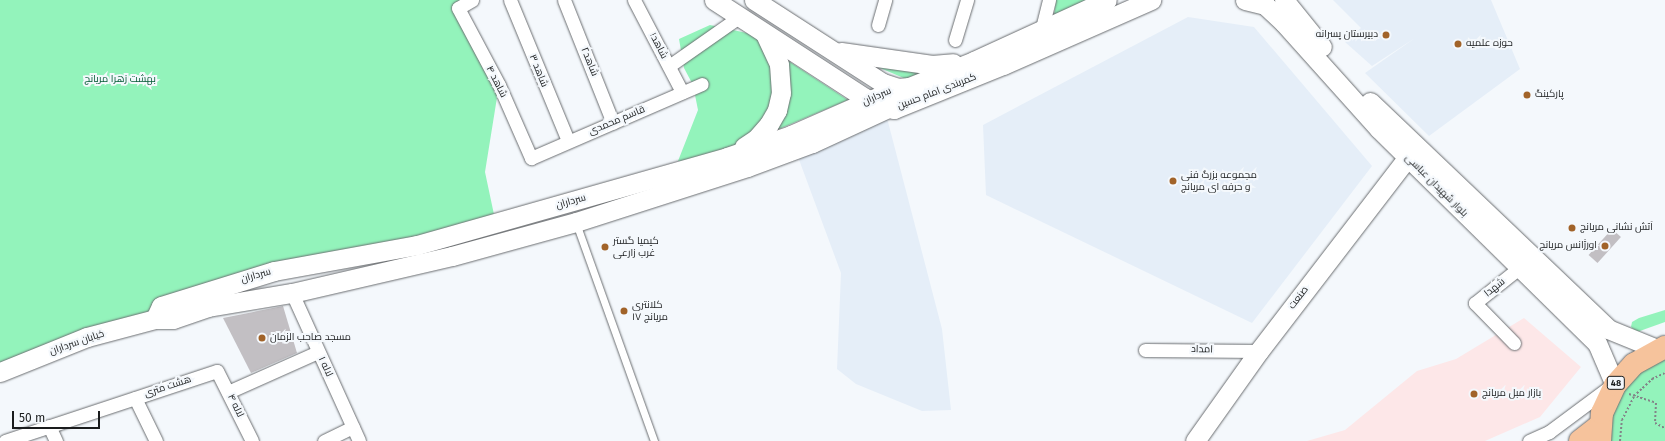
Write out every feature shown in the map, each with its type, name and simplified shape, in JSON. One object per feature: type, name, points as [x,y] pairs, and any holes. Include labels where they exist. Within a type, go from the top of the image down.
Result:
[{"type":"highway","name":"48","points":[[1580,441],[1600,434],[1614,385],[1634,364],[1661,348]]},
{"type":"main road","name":"کمربندی امام حسین","points":[[714,0],[869,100],[888,108],[909,105],[1151,0]]},
{"type":"main road","name":"کمربندی امام حسین","points":[[754,0],[831,51],[883,83],[898,88],[909,86],[974,61],[1041,32],[1107,0]]},
{"type":"main road","name":"بلوار شهیدان عباسی","points":[[1244,0],[1265,5],[1284,23],[1345,94],[1407,158],[1597,342],[1614,385]]},
{"type":"main road","name":"بلوار شهیدان عباسی","points":[[1284,0],[1344,75],[1380,112],[1608,329],[1661,348]]},
{"type":"main road","points":[[727,157],[756,139],[777,110],[782,77],[779,64],[765,34]]},
{"type":"main road","points":[[831,51],[932,65],[974,61]]},
{"type":"main road","name":"سرداران","points":[[898,88],[888,108],[812,143],[754,165],[576,222],[452,256],[292,293],[208,307],[173,319],[156,319],[161,306],[274,271],[417,245],[727,157],[791,135],[898,88]]},
{"type":"main road","name":"صنعت","points":[[1195,441],[1259,351],[1407,158]]},
{"type":"main road","name":"خیابان سرداران","points":[[0,372],[87,338],[156,319]]},
{"type":"street","name":"شاهد ۴","points":[[472,0],[458,8],[499,85],[531,158]]},
{"type":"street","name":"شاهد ۳","points":[[510,0],[568,141]]},
{"type":"street","name":"شاهد۲","points":[[564,0],[613,123]]},
{"type":"street","name":"شاهد۱","points":[[634,0],[670,66],[682,92]]},
{"type":"street","points":[[878,25],[885,0]]},
{"type":"street","points":[[955,40],[967,0]]},
{"type":"street","points":[[1041,32],[1049,0]]},
{"type":"street","points":[[670,66],[739,17]]},
{"type":"street","name":"قاسم محمدی","points":[[531,158],[702,84]]},
{"type":"street","name":"شهدا","points":[[1514,343],[1475,303],[1519,268]]},
{"type":"street","name":"لاله ۱","points":[[292,293],[359,441]]},
{"type":"street","name":"امداد","points":[[1145,350],[1259,351]]},
{"type":"street","points":[[228,392],[318,352]]},
{"type":"street","name":"لاله ۴","points":[[217,371],[252,441]]},
{"type":"street","name":"هشت متری","points":[[5,441],[217,371]]},
{"type":"street","points":[[1529,441],[1549,432],[1614,385]]},
{"type":"street","points":[[135,398],[156,441]]},
{"type":"street","points":[[49,426],[56,441]]},
{"type":"street","points":[[324,441],[353,427]]},
{"type":"lane","points":[[576,222],[654,441]]},
{"type":"path","points":[[1620,441],[1622,420],[1634,396],[1652,379],[1665,373]]},
{"type":"path","points":[[1614,385],[1634,396],[1656,403],[1655,423],[1665,428]]},
{"type":"shaded area","name":"حوزه علمیه","points":[[1333,0],[1491,0],[1520,69],[1429,136],[1365,73],[1415,38],[1372,66],[1345,42],[1361,28]]},
{"type":"shaded area","name":"مجموعه بزرگ فنی و حرفه ای مریانج","points":[[1188,17],[1254,27],[1372,166],[1252,323],[986,195],[983,125]]},
{"type":"shaded area","points":[[887,118],[942,329],[951,410],[922,411],[856,384],[837,369],[841,273],[798,157]]},
{"type":"shaded area","name":"بازار مبل مریانج","points":[[1524,318],[1581,367],[1540,417],[1485,441],[1307,441],[1345,430],[1417,371],[1456,359]]},
{"type":"green space","name":"بهشت زهرا مریانج","points":[[0,0],[472,0],[458,8],[499,85],[485,172],[496,224],[274,271],[155,319],[0,370]]},
{"type":"green space","points":[[1056,0],[1087,0],[1054,15]]},
{"type":"green space","points":[[710,25],[756,35],[771,65],[772,94],[768,114],[752,133],[718,158],[678,161],[698,110],[693,85],[684,68],[679,39]]},
{"type":"green space","points":[[784,58],[848,100],[772,132],[788,107]]},
{"type":"green space","points":[[866,62],[935,70],[906,79]]},
{"type":"green space","points":[[1665,310],[1665,322],[1637,332],[1631,327],[1632,322],[1639,318]]},
{"type":"green space","points":[[1665,357],[1665,441],[1608,441],[1616,399],[1632,377]]},
{"type":"building","name":"اورژانس مریانج","points":[[1612,229],[1621,237],[1597,263],[1589,255]]},
{"type":"building","name":"مسجد صاحب الزمان","points":[[283,306],[297,353],[251,373],[223,318]]},
{"type":"place","name":"دبیرستان پسرانه","points":[[1386,35]]},
{"type":"place","name":"حوزه علمیه","points":[[1458,44]]},
{"type":"place","name":"پارکینگ","points":[[1527,95]]},
{"type":"place","name":"مجموعه بزرگ فنی و حرفه ای مریانج","points":[[1173,181]]},
{"type":"place","name":"آتش نشانی مریانج","points":[[1572,228]]},
{"type":"place","name":"اورژانس مریانج","points":[[1605,246]]},
{"type":"place","name":"کیمیا گستر غرب زارعی","points":[[605,247]]},
{"type":"place","name":"کلانتری ۱۷ مریانج","points":[[624,311]]},
{"type":"place","name":"مسجد صاحب الزمان","points":[[262,338]]},
{"type":"place","name":"بازار مبل مریانج","points":[[1474,394]]}]
